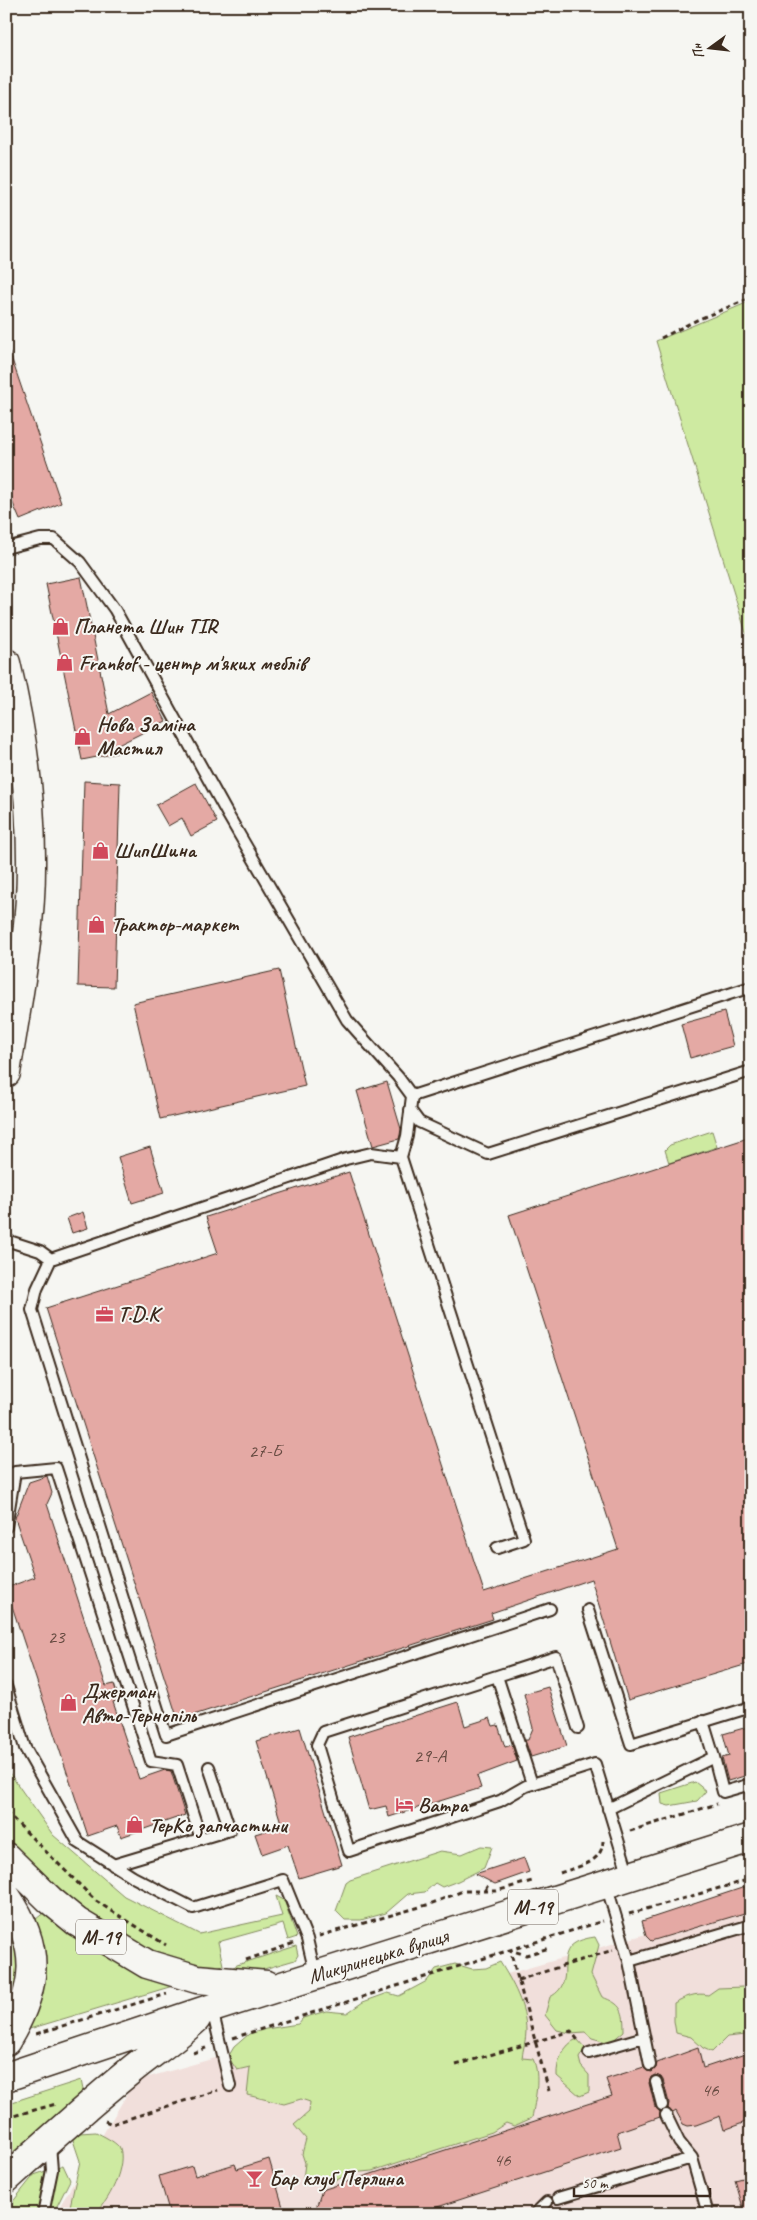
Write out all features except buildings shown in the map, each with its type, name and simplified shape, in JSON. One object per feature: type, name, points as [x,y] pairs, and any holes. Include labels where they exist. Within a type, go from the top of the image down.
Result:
[{"type":"highway","points":[[6,662],[22,745],[30,816],[31,859],[30,902],[24,957],[6,1073]]},
{"type":"highway","name":"Микулинецька вулиця","points":[[6,2077],[209,2009],[751,1838]]},
{"type":"highway","name":"М-19","points":[[6,1857],[50,1900],[77,1922],[147,1964],[197,1979],[282,1986]]},
{"type":"highway","points":[[6,1896],[18,1912],[30,1948],[33,1972],[29,1995],[19,2020],[6,2041]]},
{"type":"highway","points":[[6,2179],[132,2069],[177,2036],[209,2009]]},
{"type":"lane","points":[[6,548],[40,539],[54,539],[80,562],[115,610],[233,824],[347,1020],[398,1077],[412,1096],[407,1136],[401,1157],[524,1538],[497,1548]]},
{"type":"lane","points":[[412,1096],[751,987]]},
{"type":"lane","points":[[410,1110],[419,1122],[488,1154],[751,1071]]},
{"type":"lane","points":[[401,1157],[371,1153],[346,1160],[51,1259],[37,1289],[32,1310],[166,1735],[550,1609]]},
{"type":"lane","points":[[6,1240],[40,1251],[51,1259]]},
{"type":"lane","points":[[6,1527],[15,1472],[56,1468],[151,1760],[177,1765],[201,1839]]},
{"type":"lane","points":[[588,1610],[631,1744],[751,1706]]},
{"type":"lane","points":[[578,1728],[556,1657],[323,1732],[317,1745],[349,1851],[500,1801],[532,1784],[595,1764],[617,1835],[618,1881],[616,1917],[629,1960],[650,2065]]},
{"type":"lane","points":[[497,1676],[532,1784]]},
{"type":"lane","points":[[6,1686],[25,1748],[78,1842],[112,1865],[193,1908],[283,1880],[307,1939],[316,1975]]},
{"type":"lane","points":[[703,1722],[723,1792],[751,1784]]},
{"type":"lane","points":[[608,1809],[714,1757]]},
{"type":"lane","points":[[112,1865],[230,1830],[209,1767]]},
{"type":"lane","points":[[629,1960],[751,1925]]},
{"type":"lane","points":[[209,2009],[220,2042],[230,2086]]},
{"type":"lane","points":[[589,2053],[644,2037]]},
{"type":"lane","points":[[656,2082],[664,2110],[679,2142],[692,2158],[708,2214]]},
{"type":"lane","points":[[44,2214],[52,2170],[50,2139]]},
{"type":"lane","points":[[558,2198],[692,2158]]},
{"type":"lane","points":[[536,2214],[547,2202]]},
{"type":"path","points":[[661,338],[699,319],[751,298]]},
{"type":"path","points":[[559,1873],[594,1861],[603,1850],[603,1840],[724,1802]]},
{"type":"path","points":[[6,1812],[96,1900],[173,1949]]},
{"type":"path","points":[[307,1939],[430,1904],[463,1891],[496,1891],[541,1879]]},
{"type":"path","points":[[188,2055],[220,2042],[510,1950],[616,1917],[751,1879]]},
{"type":"path","points":[[485,1890],[490,1882]]},
{"type":"path","points":[[518,1980],[625,1946]]},
{"type":"path","points":[[510,1950],[526,1956],[549,1948]]},
{"type":"path","points":[[510,1950],[548,2091]]},
{"type":"path","points":[[456,2065],[571,2031],[589,2053]]},
{"type":"path","points":[[100,2118],[112,2124],[230,2086]]},
{"type":"shaded area","points":[[751,1904],[751,2214],[55,2214],[135,2081]]},
{"type":"green space","points":[[751,301],[751,649],[656,341]]},
{"type":"green space","points":[[712,1131],[717,1147],[669,1163],[665,1150],[670,1145]]},
{"type":"green space","points":[[6,1768],[53,1835],[124,1896],[199,1934],[282,1916],[276,1896],[284,1900],[297,1937],[288,1940],[283,1924],[218,1942],[223,1965],[208,1970],[166,1956],[114,1932],[74,1901],[6,1837]]},
{"type":"green space","points":[[695,1782],[706,1791],[697,1801],[669,1806],[662,1804],[661,1793]]},
{"type":"green space","points":[[481,1846],[492,1847],[484,1868],[458,1881],[442,1887],[435,1883],[425,1892],[408,1894],[386,1913],[361,1920],[345,1920],[336,1911],[346,1883],[350,1880],[440,1851],[462,1854]]},
{"type":"green space","points":[[45,1912],[60,1925],[107,1955],[176,1985],[26,2030],[44,1955],[42,1938],[36,1919]]},
{"type":"green space","points":[[6,1919],[17,1941],[22,1971],[6,2025]]},
{"type":"green space","points":[[595,1937],[599,1945],[591,1975],[602,1997],[614,2002],[618,2006],[623,2018],[624,2031],[610,2043],[592,2038],[585,2032],[570,2033],[557,2030],[545,2015],[550,1997],[559,1990],[564,1981],[566,1955],[570,1947],[579,1941]]},
{"type":"green space","points":[[296,1946],[298,1955],[295,1960],[257,1971],[225,1972],[237,1965]]},
{"type":"green space","points":[[500,1962],[514,1986],[524,2013],[526,2034],[522,2058],[533,2059],[537,2073],[537,2088],[532,2118],[514,2126],[506,2123],[492,2132],[372,2171],[350,2173],[333,2182],[314,2183],[303,2179],[305,2163],[302,2154],[306,2139],[294,2125],[309,2112],[310,2102],[301,2099],[284,2104],[247,2095],[250,2067],[237,2070],[228,2057],[234,2047],[249,2034],[298,2024],[303,2018],[326,2011],[347,2013],[363,2002],[388,1993],[399,1996],[427,1981],[436,1969],[455,1964],[472,1969],[486,1968]]},
{"type":"green space","points":[[751,1981],[751,2028],[749,2026],[745,2035],[727,2037],[712,2052],[703,2048],[691,2037],[676,2033],[674,2003],[699,1994],[708,1995],[718,1988],[743,1987]]},
{"type":"green space","points":[[577,2039],[585,2048],[579,2058],[581,2066],[589,2075],[589,2092],[580,2096],[557,2076],[562,2054],[572,2041]]},
{"type":"green space","points":[[81,2080],[83,2090],[78,2096],[6,2165],[6,2104]]},
{"type":"green space","points":[[96,2132],[119,2147],[121,2163],[119,2173],[105,2202],[99,2209],[91,2214],[70,2214],[69,2211],[80,2161],[72,2137],[79,2133]]},
{"type":"green space","points":[[63,2165],[70,2180],[54,2212],[49,2214],[6,2214],[6,2206],[11,2204],[34,2175]]},
{"type":"place","name":"Планета Шин TIR","points":[[60,626]]},
{"type":"place","name":"Frankof - центр м'яких меблів","points":[[65,663]]},
{"type":"place","name":"Нова Заміна Мастил","points":[[83,736]]},
{"type":"place","name":"ШипШина","points":[[100,850]]},
{"type":"place","name":"Трактор-маркет","points":[[97,924]]},
{"type":"place","name":"T.D.K","points":[[104,1314]]},
{"type":"place","name":"Джерман Авто-Тернопіль","points":[[68,1703]]},
{"type":"place","name":"Ватра","points":[[404,1805]]},
{"type":"place","name":"ТерКо запчастини","points":[[135,1825]]},
{"type":"place","name":"Бар клуб Перлина","points":[[255,2178]]}]
